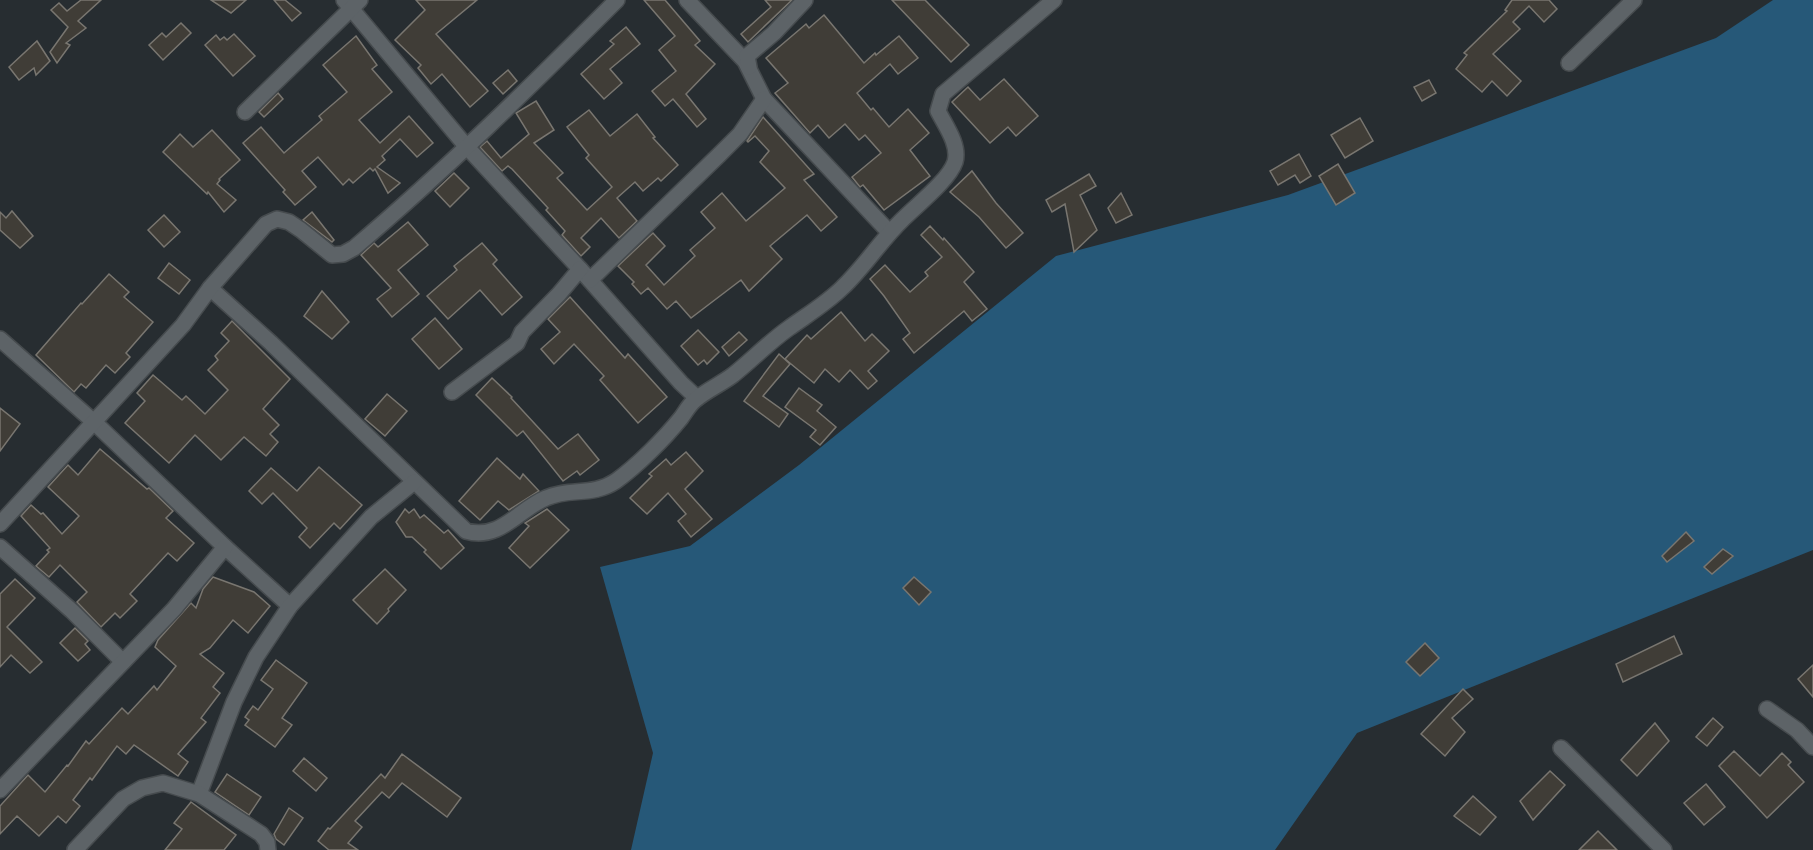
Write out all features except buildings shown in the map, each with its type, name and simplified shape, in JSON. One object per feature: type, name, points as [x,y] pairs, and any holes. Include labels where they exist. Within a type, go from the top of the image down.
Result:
[{"type":"street","points":[[0,524],[183,325],[210,288],[266,224],[277,219],[289,222],[332,255],[343,254],[382,224],[536,81],[617,0]]},
{"type":"street","points":[[687,0],[745,61],[764,99],[889,232]]},
{"type":"street","points":[[749,67],[747,56],[774,33],[805,0]]},
{"type":"street","points":[[210,288],[271,343],[466,531],[478,534],[498,529],[547,497],[602,490],[618,479],[663,437],[698,398],[733,374],[842,288],[889,232],[942,179],[955,160],[953,142],[938,111],[943,94],[1054,0]]},
{"type":"street","points":[[1569,63],[1634,0]]},
{"type":"street","points":[[244,112],[352,3],[466,146],[585,274],[681,383],[698,398]]},
{"type":"street","points":[[452,392],[517,343],[522,332],[559,294],[585,274],[719,155],[740,134],[764,99]]},
{"type":"street","points":[[0,339],[94,422],[290,606]]},
{"type":"street","points":[[199,794],[234,702],[256,657],[290,606],[371,516],[414,482]]},
{"type":"street","points":[[0,547],[72,611],[123,662]]},
{"type":"street","points":[[0,790],[174,609],[225,547]]},
{"type":"street","points":[[1767,709],[1797,730],[1813,747]]},
{"type":"street","points":[[1561,748],[1664,850]]},
{"type":"street","points":[[75,850],[109,811],[123,799],[142,788],[163,783],[199,794],[261,834],[267,842],[268,850]]},
{"type":"shaded area","points":[[1773,0],[1813,0],[1813,550],[1357,733],[1275,850],[631,850],[653,753],[600,567],[690,546],[799,465],[1056,256],[1288,195],[1716,38]]}]
